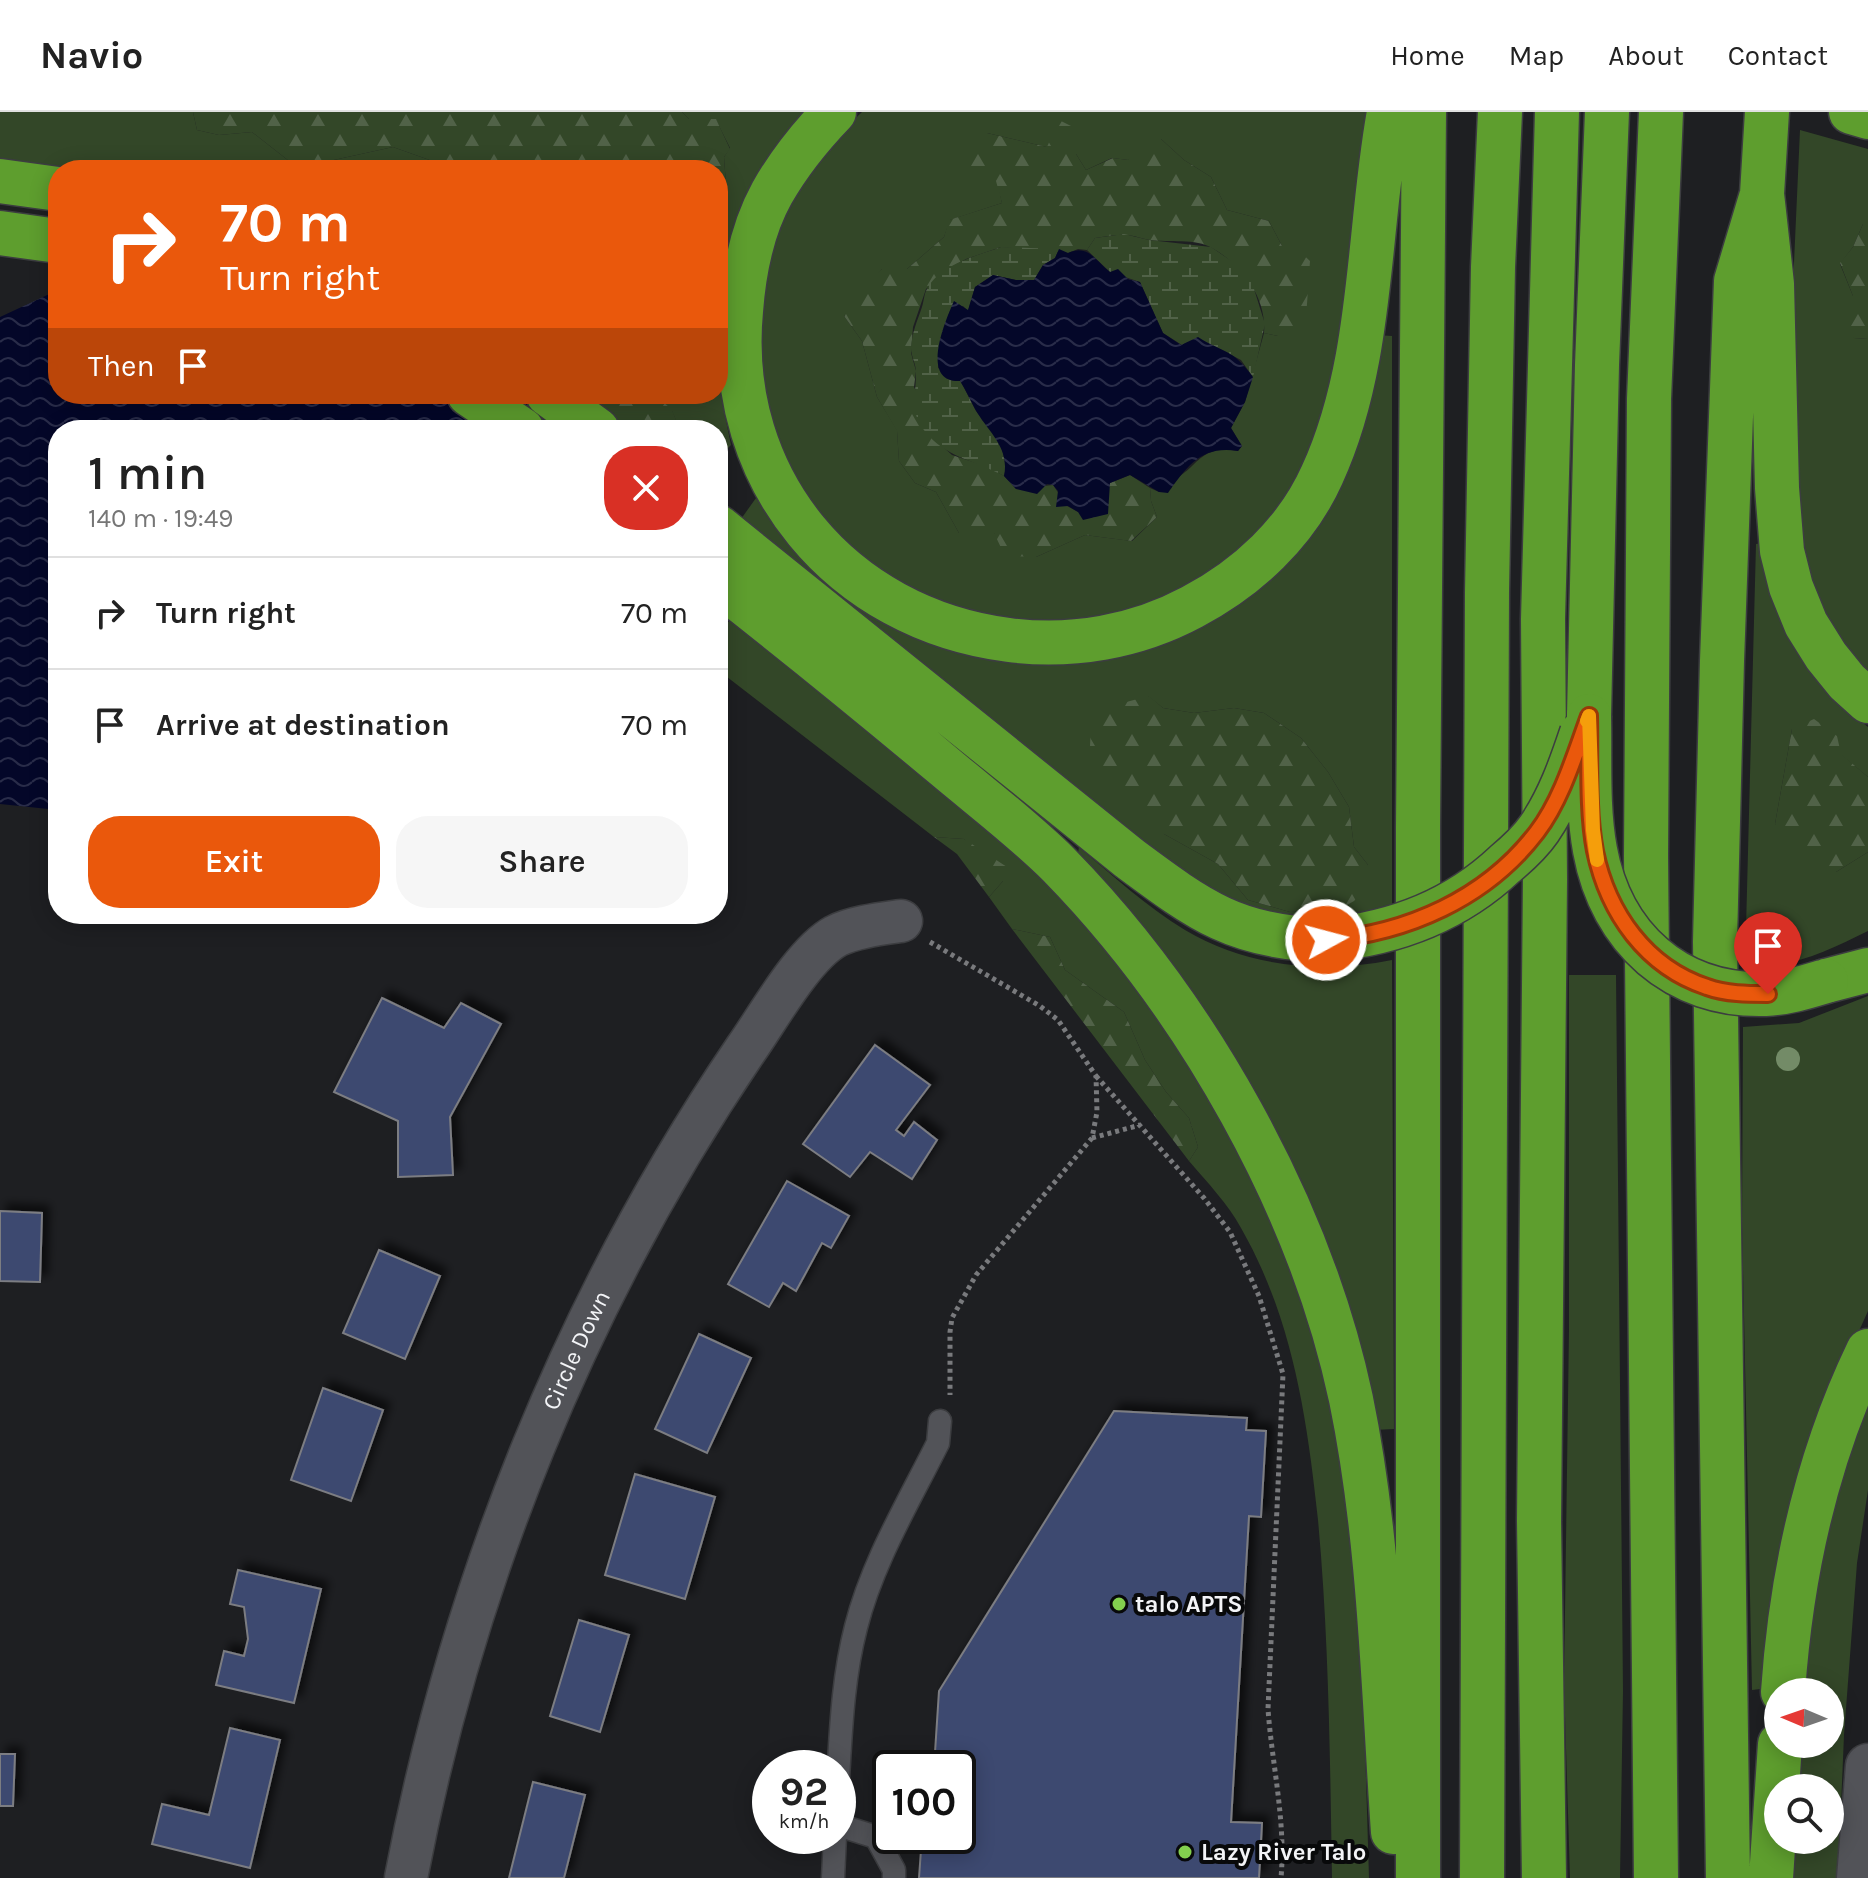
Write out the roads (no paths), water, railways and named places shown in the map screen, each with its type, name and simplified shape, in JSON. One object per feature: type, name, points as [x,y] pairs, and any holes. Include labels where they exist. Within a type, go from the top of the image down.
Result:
[{"type":"highway","points":[[834,112],[793,160],[771,195],[747,263],[739,358],[752,432],[767,468],[804,530],[850,576],[912,615],[981,637],[1057,643],[1145,628],[1208,599],[1257,563],[1303,509],[1322,475],[1338,432],[1353,374],[1367,295],[1389,112]]},
{"type":"highway","points":[[1418,1878],[1418,748],[1424,112]]},
{"type":"highway","points":[[1482,1878],[1487,607],[1493,267],[1500,112]]},
{"type":"highway","points":[[1544,1878],[1539,1521],[1545,879],[1543,619],[1557,112]]},
{"type":"highway","points":[[1607,112],[1597,365],[1589,716],[1594,848],[1602,879],[1614,908],[1643,948],[1662,965],[1684,978],[1722,991],[1768,994],[1794,991],[1855,973]]},
{"type":"highway","points":[[1656,1878],[1646,841],[1649,399],[1661,112]]},
{"type":"highway","points":[[1767,112],[1762,194],[1772,284],[1778,521],[1782,551],[1791,587],[1806,624],[1833,665],[1868,701]]},
{"type":"highway","points":[[1851,112],[1868,117]]},
{"type":"highway","points":[[0,181],[48,188]]},
{"type":"highway","points":[[1728,1878],[1715,942],[1736,281],[1762,194]]},
{"type":"highway","points":[[0,233],[48,240]]},
{"type":"highway","points":[[484,404],[507,420]]},
{"type":"highway","points":[[562,404],[583,420]]},
{"type":"highway","points":[[728,535],[1129,858],[1181,897],[1241,928],[1295,939],[1326,940],[1374,933],[1413,922],[1453,904],[1489,880],[1538,831],[1560,790],[1589,716]]},
{"type":"highway","points":[[728,591],[895,725],[1058,865],[1127,941],[1171,1000],[1211,1061],[1264,1154],[1318,1287],[1350,1397],[1363,1466],[1374,1563],[1396,1878]]},
{"type":"highway","points":[[1785,1678],[1794,1591],[1809,1516],[1828,1450],[1868,1351]]},
{"type":"highway","points":[[1771,1878],[1779,1758]]},
{"type":"street","name":"Circle Down","points":[[406,1878],[430,1766],[478,1597],[508,1509],[538,1435],[609,1280],[650,1204],[722,1086],[795,977],[836,936],[901,921]]},
{"type":"street","points":[[1859,1878],[1866,1822],[1868,1766]]},
{"type":"lane","points":[[840,1750],[843,1701],[856,1626],[874,1573],[938,1443],[940,1421]]},
{"type":"lane","points":[[856,1831],[876,1837],[894,1870],[894,1878]]},
{"type":"lane","points":[[833,1878],[834,1854]]},
{"type":"water","points":[[1059,249],[1068,253],[1086,252],[1110,272],[1118,269],[1128,279],[1140,282],[1163,333],[1181,345],[1198,337],[1233,356],[1253,377],[1245,402],[1231,428],[1242,446],[1238,451],[1215,451],[1205,455],[1189,466],[1168,493],[1159,492],[1130,475],[1110,483],[1108,514],[1083,520],[1078,512],[1068,506],[1056,507],[1058,491],[1053,485],[1047,484],[1037,494],[1016,489],[1004,476],[1004,457],[997,440],[960,381],[948,379],[940,372],[938,362],[941,336],[954,301],[968,310],[975,287],[993,275],[1034,280],[1043,265],[1055,258]]},
{"type":"water","points":[[48,295],[48,404],[565,404],[570,420],[48,420],[48,809],[0,804],[0,317]]},
{"type":"place","name":"talo APTS","points":[[1119,1604]]},
{"type":"place","name":"Lazy River Talo","points":[[1185,1852]]}]
